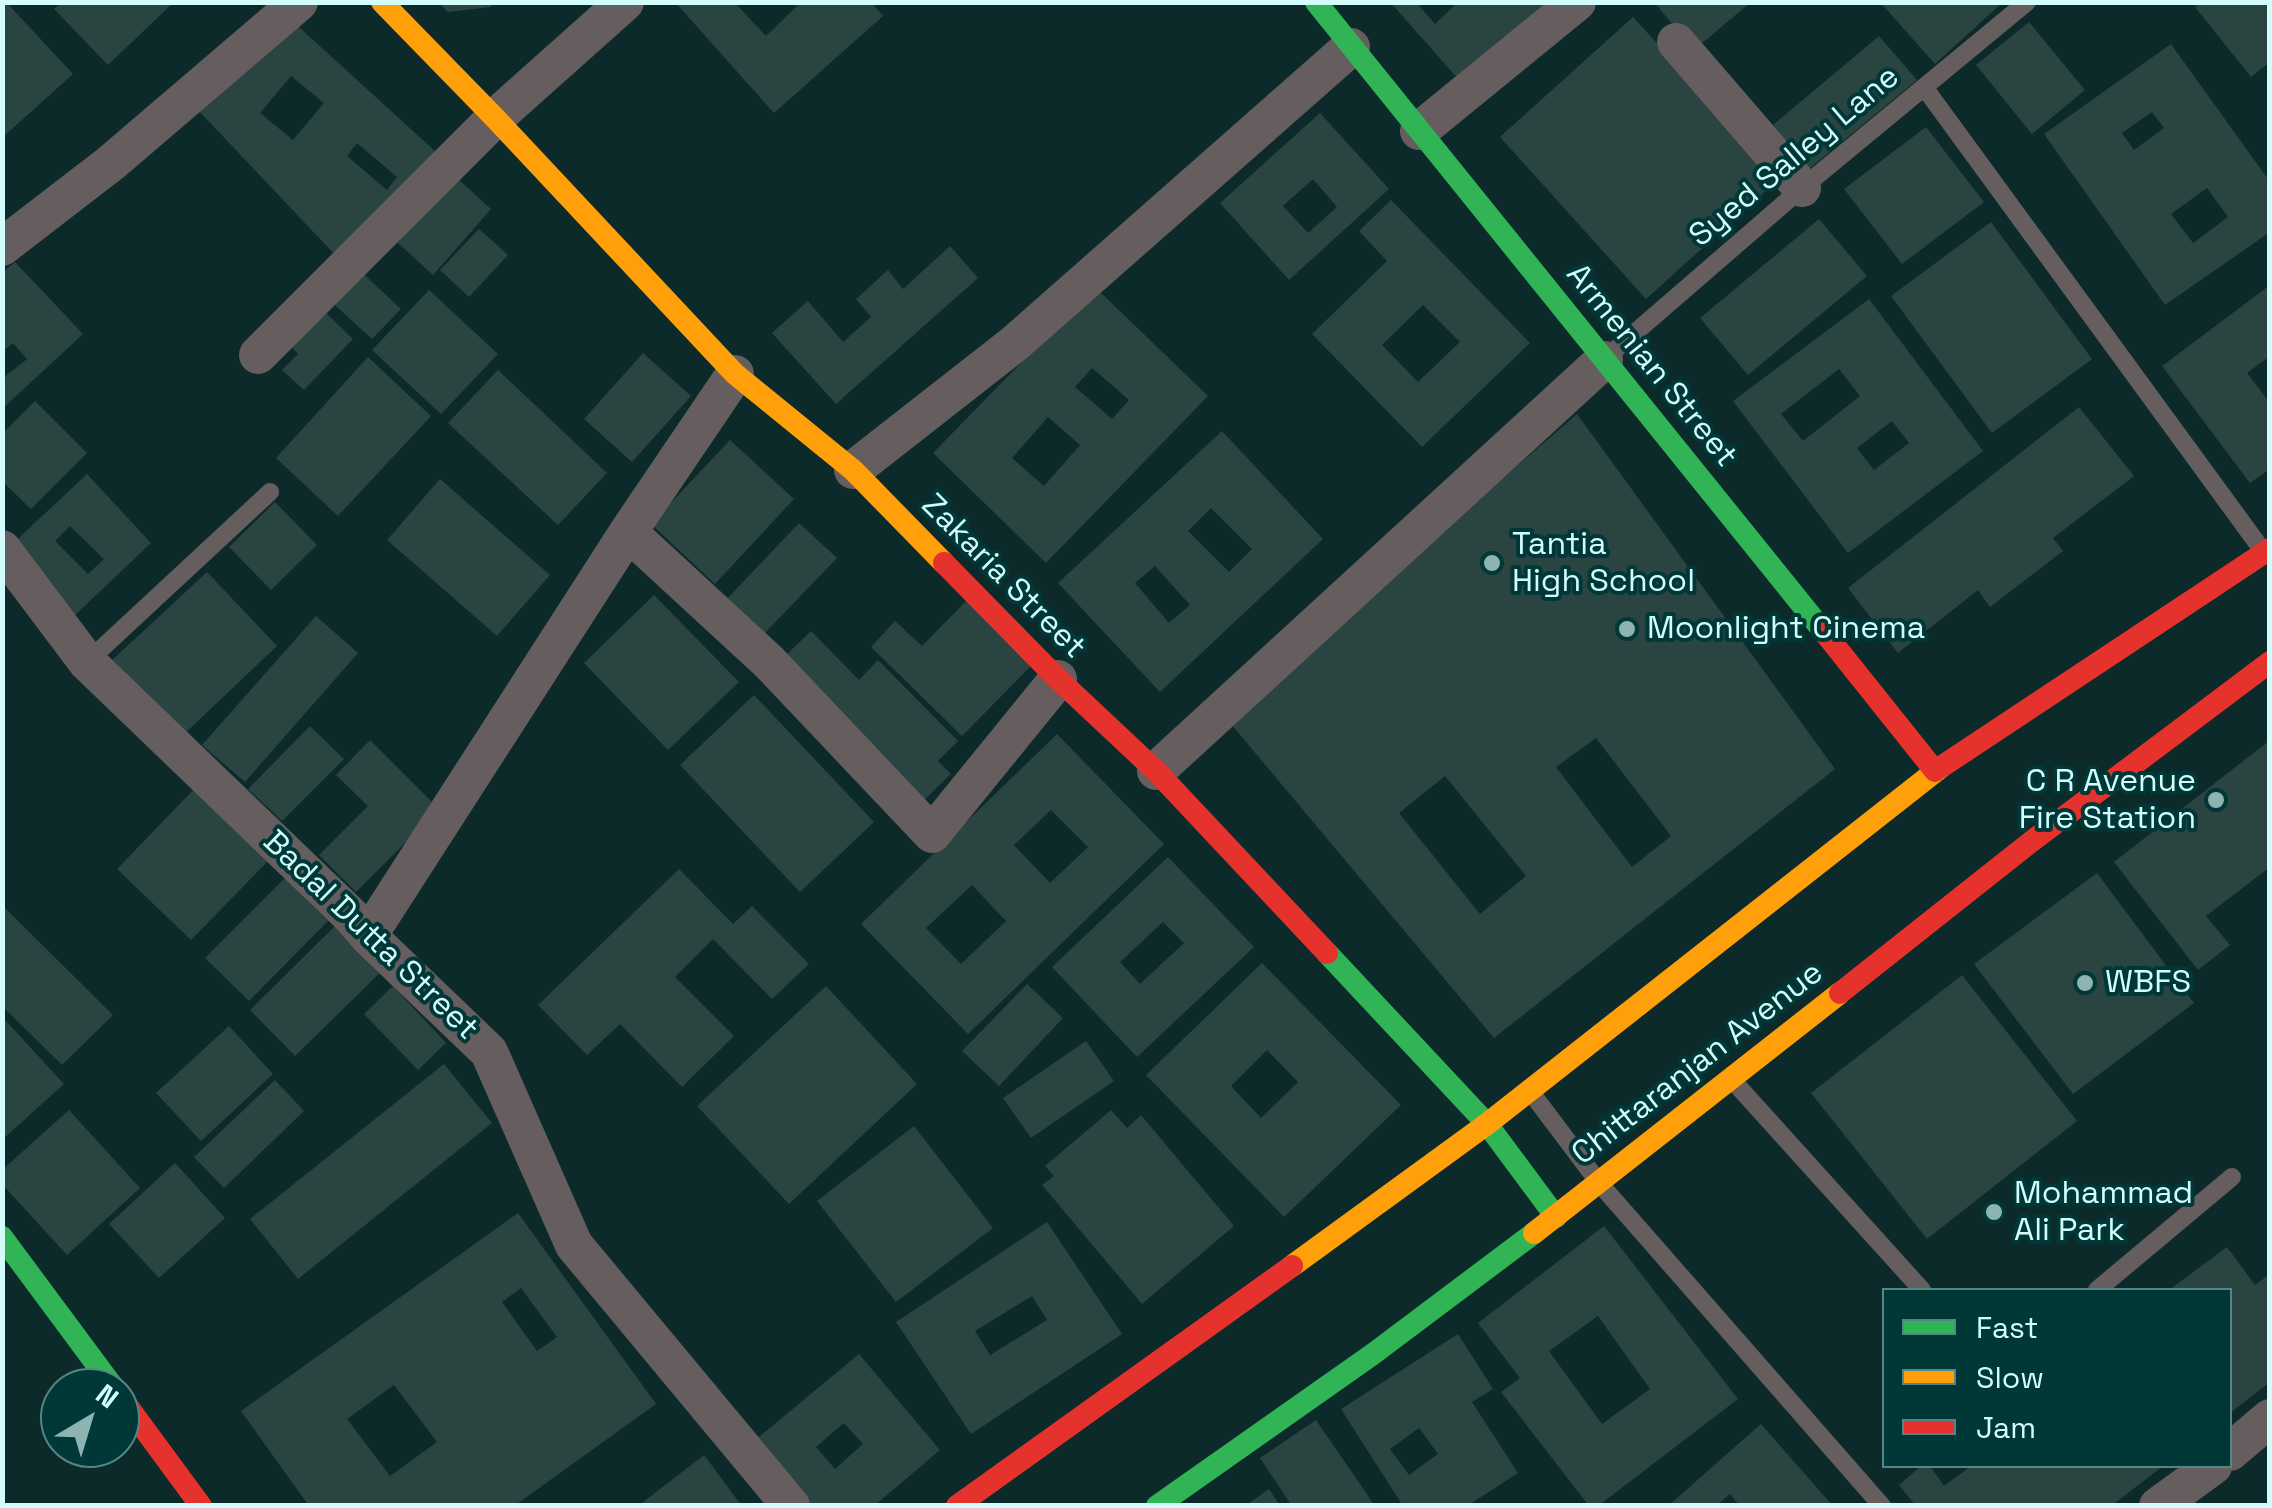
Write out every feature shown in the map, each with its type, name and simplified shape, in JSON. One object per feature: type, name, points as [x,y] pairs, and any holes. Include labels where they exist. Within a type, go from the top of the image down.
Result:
[{"type":"main road","name":"Zakaria Street","points":[[382,2],[735,374],[853,470],[1058,680],[1156,772],[1488,1124],[1556,1217]]},
{"type":"main road","name":"Armenian Street","points":[[1316,2],[1935,771]]},
{"type":"main road","points":[[957,1506],[1488,1124],[1935,771],[2267,551]]},
{"type":"main road","name":"Chittaranjan Avenue","points":[[1157,1506],[1246,1446],[1600,1184],[2002,865],[2270,662]]},
{"type":"main road","points":[[4,1242],[99,1368]]},
{"type":"main road","points":[[140,1423],[201,1506]]},
{"type":"street","points":[[2,247],[112,162],[299,2]]},
{"type":"street","points":[[258,356],[495,118],[625,2]]},
{"type":"street","points":[[1419,131],[1577,2]]},
{"type":"street","points":[[1676,42],[1802,188]]},
{"type":"street","points":[[853,470],[1014,344],[1351,47]]},
{"type":"street","points":[[1156,772],[1604,360]]},
{"type":"street","points":[[368,936],[628,532],[735,374]]},
{"type":"street","points":[[628,532],[769,662],[932,834],[1058,680]]},
{"type":"street","name":"Badal Dutta Street","points":[[2,549],[86,662],[489,1052],[574,1245],[791,1506]]},
{"type":"street","points":[[2232,1450],[2270,1418]]},
{"type":"street","points":[[2158,1506],[2210,1468]]},
{"type":"lane","name":"Syed Salley Lane","points":[[1604,360],[1802,188],[2027,2]]},
{"type":"lane","points":[[1924,87],[2267,551]]},
{"type":"lane","points":[[86,662],[270,492]]},
{"type":"lane","points":[[1731,1080],[1920,1288]]},
{"type":"lane","points":[[1530,1090],[1600,1184],[1882,1506]]},
{"type":"lane","points":[[2099,1288],[2232,1177]]},
{"type":"building","points":[[62,2],[174,2],[108,65],[54,9]]},
{"type":"building","points":[[438,2],[495,2],[490,7],[448,12]]},
{"type":"building","points":[[675,2],[734,2],[766,36],[801,2],[871,2],[883,16],[774,113]]},
{"type":"building","points":[[1390,2],[1416,2],[1435,24],[1458,2],[1543,2],[1546,6],[1461,82]]},
{"type":"building","points":[[1654,2],[1751,2],[1694,50]]},
{"type":"building","points":[[1880,2],[2003,2],[1935,64]]},
{"type":"building","points":[[2201,2],[2270,2],[2270,62],[2251,77],[2195,7]]},
{"type":"building","points":[[2,3],[7,3],[73,74],[2,138]]},
{"type":"building","points":[[288,17],[436,152],[339,259],[197,109]],"holes":[[[291,76],[324,103],[293,140],[260,113]],[[357,143],[397,177],[387,190],[347,156]]]},
{"type":"building","points":[[1633,17],[1780,178],[1646,299],[1500,137]]},
{"type":"building","points":[[2029,22],[2085,90],[2032,134],[1976,65]]},
{"type":"building","points":[[1879,36],[1917,80],[1809,169],[1773,125]]},
{"type":"building","points":[[2171,44],[2270,182],[2270,232],[2165,305],[2044,134]],"holes":[[[2152,112],[2164,128],[2134,150],[2122,133]],[[2207,188],[2228,217],[2193,243],[2171,214]]]},
{"type":"building","points":[[1320,113],[1389,189],[1289,280],[1220,203]],"holes":[[[1313,179],[1337,207],[1308,233],[1283,206]]]},
{"type":"building","points":[[1926,127],[1984,202],[1902,264],[1844,189]]},
{"type":"building","points":[[449,171],[491,209],[433,275],[387,233]]},
{"type":"building","points":[[1391,200],[1530,343],[1422,447],[1312,334],[1387,261],[1359,231]],"holes":[[[1423,305],[1460,342],[1418,382],[1382,345]]]},
{"type":"building","points":[[1819,219],[1867,276],[1748,375],[1700,318]]},
{"type":"building","points":[[1991,222],[2092,359],[1992,433],[1891,296]]},
{"type":"building","points":[[479,229],[508,255],[469,297],[440,270]]},
{"type":"building","points":[[950,246],[978,278],[836,404],[772,333],[808,301],[843,342],[871,317],[856,299],[888,270],[903,289]]},
{"type":"building","points":[[15,262],[83,334],[2,409],[2,379],[27,359],[13,343],[2,352],[2,273]]},
{"type":"building","points":[[354,265],[401,309],[372,339],[325,296]]},
{"type":"building","points":[[2270,285],[2270,356],[2247,373],[2270,403],[2270,469],[2250,483],[2162,366]]},
{"type":"building","points":[[1095,287],[1208,396],[1046,563],[933,453]],"holes":[[[1092,368],[1129,400],[1112,419],[1075,387]],[[1048,417],[1080,445],[1044,486],[1012,458]]]},
{"type":"building","points":[[429,290],[498,354],[441,414],[372,350]]},
{"type":"building","points":[[1869,299],[1983,451],[1848,553],[1733,401]],"holes":[[[1839,369],[1860,396],[1803,441],[1781,414]],[[1892,421],[1909,443],[1874,470],[1857,448]]]},
{"type":"building","points":[[318,305],[353,339],[304,390],[282,370],[298,354],[285,340]]},
{"type":"building","points":[[643,353],[691,396],[632,462],[584,419]]},
{"type":"building","points":[[368,357],[431,416],[338,516],[276,458]]},
{"type":"building","points":[[498,370],[607,473],[558,525],[448,423]]},
{"type":"building","points":[[35,401],[87,453],[31,509],[2,481],[2,434]]},
{"type":"building","points":[[2079,407],[2134,476],[2053,538],[2063,551],[1990,607],[1978,590],[1898,653],[1848,588]]},
{"type":"building","points":[[1577,414],[1835,769],[1494,1038],[1226,718]],"holes":[[[1596,738],[1671,836],[1632,867],[1556,767]],[[1445,776],[1526,876],[1480,914],[1399,813]]]},
{"type":"building","points":[[1222,431],[1323,539],[1160,692],[1058,583]],"holes":[[[1211,508],[1252,549],[1229,572],[1188,531]],[[1155,566],[1190,605],[1169,623],[1135,583]]]},
{"type":"building","points":[[730,440],[794,499],[715,584],[651,524]]},
{"type":"building","points":[[87,474],[151,543],[73,617],[8,548]],"holes":[[[70,526],[104,559],[88,574],[55,541]]]},
{"type":"building","points":[[440,479],[550,575],[497,636],[387,540]]},
{"type":"building","points":[[275,502],[317,545],[271,590],[229,547]]},
{"type":"building","points":[[799,523],[837,558],[761,637],[724,602]]},
{"type":"building","points":[[207,572],[277,646],[182,736],[111,661]]},
{"type":"building","points":[[654,595],[739,682],[668,750],[584,663]]},
{"type":"building","points":[[967,600],[1033,664],[962,736],[871,647],[895,621],[922,646]]},
{"type":"building","points":[[316,616],[358,653],[245,782],[202,745]]},
{"type":"building","points":[[811,631],[859,680],[878,660],[958,741],[938,761],[951,774],[920,804],[779,662]]},
{"type":"building","points":[[754,695],[874,822],[800,892],[680,765]]},
{"type":"building","points":[[310,726],[344,759],[282,821],[248,789]]},
{"type":"building","points":[[1057,734],[1164,844],[968,1034],[861,924]],"holes":[[[1051,810],[1088,847],[1050,883],[1014,845]],[[972,885],[1006,921],[961,964],[926,928]]]},
{"type":"building","points":[[370,740],[439,809],[356,892],[319,855],[368,806],[336,775]]},
{"type":"building","points":[[2270,740],[2270,867],[2206,916],[2230,945],[2198,970],[2114,862]]},
{"type":"building","points":[[198,785],[272,857],[191,940],[117,869]]},
{"type":"building","points":[[1168,857],[1254,947],[1137,1057],[1052,967]],"holes":[[[1163,922],[1184,943],[1140,984],[1120,962]]]},
{"type":"building","points":[[679,869],[733,924],[752,906],[809,964],[772,999],[713,939],[675,977],[734,1036],[682,1087],[620,1024],[587,1055],[538,1005]]},
{"type":"building","name":"WBFS","points":[[2097,873],[2194,1003],[2073,1094],[1974,964]]},
{"type":"building","points":[[285,878],[328,921],[249,1001],[205,958]]},
{"type":"building","points":[[2,905],[113,1015],[62,1065],[2,1006]]},
{"type":"building","points":[[339,922],[385,968],[295,1056],[250,1010]]},
{"type":"building","points":[[1262,963],[1401,1105],[1284,1217],[1146,1075]],"holes":[[[1267,1050],[1298,1082],[1261,1118],[1231,1086]]]},
{"type":"building","points":[[1962,975],[2077,1121],[1927,1239],[1811,1093]]},
{"type":"building","points":[[1027,984],[1063,1018],[999,1086],[962,1051]]},
{"type":"building","points":[[393,986],[446,1043],[418,1070],[364,1014]]},
{"type":"building","points":[[826,986],[917,1084],[789,1204],[697,1106]]},
{"type":"building","points":[[6,1021],[64,1084],[2,1140],[2,1024]]},
{"type":"building","points":[[229,1026],[273,1074],[201,1141],[156,1093]]},
{"type":"building","points":[[1086,1041],[1114,1081],[1031,1138],[1003,1098]]},
{"type":"building","points":[[444,1064],[492,1123],[298,1279],[250,1219]]},
{"type":"building","points":[[275,1080],[304,1111],[224,1188],[194,1157]]},
{"type":"building","points":[[69,1110],[140,1188],[67,1255],[2,1184],[2,1170]]},
{"type":"building","points":[[1111,1110],[1127,1128],[1141,1115],[1234,1226],[1142,1304],[1042,1185],[1054,1176],[1045,1166]]},
{"type":"building","points":[[914,1126],[993,1228],[896,1302],[817,1201]]},
{"type":"building","points":[[175,1163],[225,1218],[159,1278],[109,1224]]},
{"type":"building","points":[[518,1213],[656,1404],[514,1506],[309,1506],[241,1411]],"holes":[[[521,1288],[557,1337],[537,1351],[502,1302]],[[394,1385],[437,1442],[390,1476],[347,1419]]]},
{"type":"building","points":[[1047,1222],[1122,1334],[971,1434],[896,1322]],"holes":[[[1032,1296],[1047,1320],[990,1355],[975,1331]]]},
{"type":"building","points":[[1604,1226],[1738,1399],[1598,1506],[1589,1506],[1501,1392],[1520,1378],[1478,1323]],"holes":[[[1598,1316],[1650,1389],[1602,1424],[1549,1351]]]},
{"type":"building","points":[[2227,1247],[2255,1285],[2270,1274],[2270,1382],[2232,1411],[2232,1288],[2172,1288]]},
{"type":"building","points":[[1458,1334],[1493,1389],[1472,1402],[1518,1473],[1467,1506],[1403,1506],[1341,1409]],"holes":[[[1419,1428],[1438,1454],[1409,1475],[1390,1449]]]},
{"type":"building","points":[[859,1354],[940,1450],[874,1506],[798,1506],[748,1446]],"holes":[[[844,1423],[863,1444],[835,1469],[816,1447]]]},
{"type":"building","points":[[1316,1420],[1375,1506],[1292,1506],[1260,1458]]},
{"type":"building","points":[[1761,1424],[1833,1506],[1740,1506],[1730,1494],[1716,1506],[1668,1506]]},
{"type":"building","points":[[704,1455],[742,1506],[638,1506]]},
{"type":"building","points":[[1919,1468],[1931,1468],[1944,1486],[1968,1468],[2160,1468],[2111,1506],[1916,1506],[1899,1485]]},
{"type":"building","points":[[1269,1489],[1280,1506],[1245,1506]]},
{"type":"traffic: fast","points":[[1316,2],[1824,632]]},
{"type":"traffic: fast","points":[[1327,953],[1487,1124],[1556,1217]]},
{"type":"traffic: fast","points":[[1157,1506],[1373,1354],[1534,1233]]},
{"type":"traffic: fast","points":[[2,1237],[99,1368]]},
{"type":"traffic: slow","points":[[382,2],[735,374],[853,470],[944,563]]},
{"type":"traffic: slow","points":[[1292,1266],[1487,1124],[1941,767]]},
{"type":"traffic: slow","points":[[1534,1233],[1840,993]]},
{"type":"traffic: jam","points":[[1941,767],[2270,549]]},
{"type":"traffic: jam","points":[[944,563],[1156,771],[1327,953]]},
{"type":"traffic: jam","points":[[1824,632],[1935,771]]},
{"type":"traffic: jam","points":[[1840,993],[2032,841],[2270,662]]},
{"type":"traffic: jam","points":[[957,1506],[1292,1266]]},
{"type":"traffic: jam","points":[[140,1423],[201,1506]]},
{"type":"place","name":"Tantia High School","points":[[1492,563]]},
{"type":"place","name":"Moonlight Cinema","points":[[1627,629]]},
{"type":"place","name":"C R Avenue Fire Station","points":[[2216,800]]},
{"type":"place","name":"WBFS","points":[[2085,983]]},
{"type":"place","name":"Mohammad Ali Park","points":[[1994,1212]]}]
